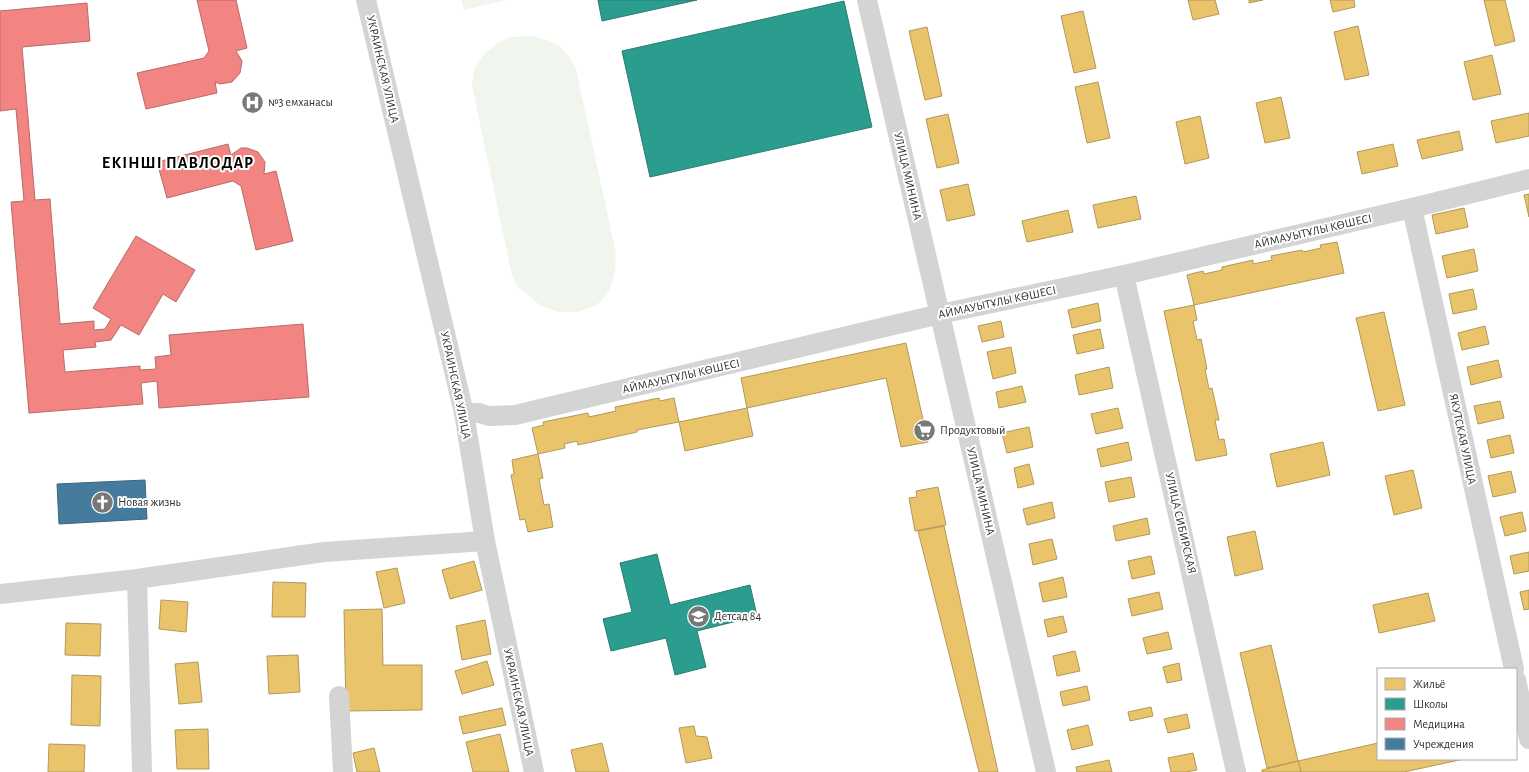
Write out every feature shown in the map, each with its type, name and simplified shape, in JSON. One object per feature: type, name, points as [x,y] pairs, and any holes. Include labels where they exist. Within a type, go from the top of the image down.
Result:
[{"type":"street","name":"УКРАИНСКАЯ УЛИЦА","points":[[366,0],[464,413],[485,542],[534,772]]},
{"type":"street","name":"УЛИЦА МИНИНА","points":[[867,0],[1046,772]]},
{"type":"street","name":"АЙМАУЫТҰЛЫ КӨШЕСІ","points":[[464,413],[479,413],[489,416],[515,415],[940,314],[1124,275],[1412,208],[1529,179]]},
{"type":"street","name":"ЯКУТСКАЯ УЛИЦА","points":[[1412,208],[1514,668]]},
{"type":"street","name":"УЛИЦА СИБИРСКАЯ","points":[[1124,275],[1236,772]]},
{"type":"street","points":[[0,594],[136,579],[324,552],[485,542]]},
{"type":"street","points":[[136,579],[142,772]]},
{"type":"street","points":[[1517,684],[1529,738]]},
{"type":"street","points":[[339,696],[343,772]]},
{"type":"shaded area","points":[[461,0],[506,0],[464,10]]},
{"type":"shaded area","points":[[532,36],[554,43],[563,49],[576,69],[616,253],[615,270],[609,292],[597,305],[578,312],[559,312],[541,306],[517,286],[511,271],[472,86],[474,70],[483,56],[497,43],[512,37]]},
{"type":"building: Жильё","points":[[1188,0],[1215,0],[1219,14],[1193,20]]},
{"type":"building: Жильё","points":[[1249,0],[1263,0],[1249,3]]},
{"type":"building: Жильё","points":[[1330,0],[1354,0],[1355,7],[1333,12]]},
{"type":"building: Жильё","points":[[1484,0],[1505,0],[1515,41],[1495,46]]},
{"type":"building: Жильё","points":[[1083,11],[1096,68],[1074,73],[1061,16]]},
{"type":"building: Жильё","points":[[1358,26],[1369,75],[1345,80],[1334,32]]},
{"type":"building: Жильё","points":[[927,27],[942,96],[925,100],[909,31]]},
{"type":"building: Жильё","points":[[1492,55],[1501,94],[1473,100],[1464,62]]},
{"type":"building: Жильё","points":[[1098,82],[1110,138],[1087,143],[1075,87]]},
{"type":"building: Жильё","points":[[1281,97],[1290,138],[1265,143],[1256,103]]},
{"type":"building: Жильё","points":[[1529,113],[1529,136],[1496,143],[1491,121]]},
{"type":"building: Жильё","points":[[948,114],[959,163],[937,168],[926,119]]},
{"type":"building: Жильё","points":[[1200,116],[1209,158],[1185,164],[1176,122]]},
{"type":"building: Жильё","points":[[1459,131],[1463,150],[1422,159],[1417,140]]},
{"type":"building: Жильё","points":[[1393,144],[1398,166],[1362,174],[1357,152]]},
{"type":"building: Жильё","points":[[968,184],[975,215],[947,221],[940,190]]},
{"type":"building: Жильё","points":[[1529,194],[1529,217],[1524,195]]},
{"type":"building: Жильё","points":[[1136,196],[1141,219],[1098,228],[1093,205]]},
{"type":"building: Жильё","points":[[1464,208],[1468,227],[1436,234],[1432,215]]},
{"type":"building: Жильё","points":[[1068,210],[1073,232],[1027,242],[1022,221]]},
{"type":"building: Жильё","points":[[1337,242],[1344,273],[1194,305],[1187,275],[1203,271],[1204,274],[1222,270],[1222,267],[1253,260],[1253,264],[1272,260],[1271,256],[1302,250],[1303,252],[1321,248],[1320,245]]},
{"type":"building: Жильё","points":[[1474,249],[1478,271],[1447,278],[1442,256]]},
{"type":"building: Жильё","points":[[1473,289],[1477,309],[1453,314],[1449,294]]},
{"type":"building: Жильё","points":[[1098,303],[1101,321],[1072,328],[1068,310]]},
{"type":"building: Жильё","points":[[1194,305],[1197,320],[1193,321],[1197,340],[1201,339],[1209,389],[1212,388],[1219,420],[1215,420],[1219,440],[1224,439],[1227,455],[1196,461],[1164,311]]},
{"type":"building: Жильё","points":[[1384,312],[1405,405],[1378,411],[1356,318]]},
{"type":"building: Жильё","points":[[1001,321],[1004,337],[982,342],[978,326]]},
{"type":"building: Жильё","points":[[1485,326],[1489,344],[1462,350],[1458,333]]},
{"type":"building: Жильё","points":[[1100,329],[1104,348],[1077,354],[1073,335]]},
{"type":"building: Жильё","points":[[906,343],[928,442],[901,447],[886,378],[747,408],[741,378]]},
{"type":"building: Жильё","points":[[1011,347],[1016,373],[993,379],[987,352]]},
{"type":"building: Жильё","points":[[1498,360],[1502,377],[1471,385],[1467,367]]},
{"type":"building: Жильё","points":[[1109,367],[1113,388],[1079,395],[1075,375]]},
{"type":"building: Жильё","points":[[1022,386],[1026,402],[999,408],[996,392]]},
{"type":"building: Жильё","points":[[659,398],[660,401],[674,398],[679,422],[637,430],[637,432],[578,445],[577,441],[564,444],[565,448],[538,454],[532,428],[544,425],[543,422],[588,413],[589,417],[616,411],[615,407]]},
{"type":"building: Жильё","points":[[1500,401],[1504,418],[1478,424],[1474,406]]},
{"type":"building: Жильё","points":[[747,408],[753,436],[685,451],[679,422]]},
{"type":"building: Жильё","points":[[1118,408],[1123,428],[1096,434],[1091,414]]},
{"type":"building: Жильё","points":[[1029,427],[1033,447],[1007,453],[1002,433]]},
{"type":"building: Жильё","points":[[1510,435],[1514,453],[1491,458],[1487,440]]},
{"type":"building: Жильё","points":[[1128,442],[1132,460],[1101,467],[1097,449]]},
{"type":"building: Жильё","points":[[1323,442],[1330,475],[1277,487],[1270,454]]},
{"type":"building: Жильё","points":[[538,454],[543,478],[539,479],[544,505],[549,504],[553,527],[528,532],[525,519],[520,520],[511,475],[514,474],[512,460]]},
{"type":"building: Жильё","points":[[1029,464],[1034,484],[1018,488],[1014,468]]},
{"type":"building: Жильё","points":[[1413,470],[1422,508],[1394,515],[1385,476]]},
{"type":"building: Жильё","points":[[1511,471],[1516,492],[1493,497],[1488,476]]},
{"type":"building: Жильё","points":[[1131,477],[1135,497],[1109,502],[1105,482]]},
{"type":"building: Жильё","points":[[938,487],[946,525],[915,531],[909,498],[917,497],[916,491]]},
{"type":"building: Жильё","points":[[1052,502],[1055,518],[1027,525],[1023,509]]},
{"type":"building: Жильё","points":[[1522,512],[1526,531],[1505,536],[1500,517]]},
{"type":"building: Жильё","points":[[1147,518],[1150,534],[1116,541],[1113,526]]},
{"type":"building: Жильё","points":[[944,526],[998,772],[979,772],[918,531]]},
{"type":"building: Жильё","points":[[1255,531],[1263,569],[1235,576],[1227,537]]},
{"type":"building: Жильё","points":[[1052,539],[1057,559],[1033,565],[1029,544]]},
{"type":"building: Жильё","points":[[1529,552],[1529,571],[1514,574],[1510,556]]},
{"type":"building: Жильё","points":[[1151,556],[1155,574],[1132,579],[1128,561]]},
{"type":"building: Жильё","points":[[474,561],[482,590],[450,599],[442,570]]},
{"type":"building: Жильё","points":[[397,568],[405,603],[384,608],[376,572]]},
{"type":"building: Жильё","points":[[1063,577],[1067,597],[1043,602],[1039,583]]},
{"type":"building: Жильё","points":[[273,582],[306,583],[305,617],[272,617]]},
{"type":"building: Жильё","points":[[1529,590],[1529,609],[1524,610],[1520,592]]},
{"type":"building: Жильё","points":[[1159,592],[1163,609],[1132,616],[1128,599]]},
{"type":"building: Жильё","points":[[1428,593],[1435,621],[1379,633],[1373,605]]},
{"type":"building: Жильё","points":[[161,600],[188,602],[186,632],[159,629]]},
{"type":"building: Жильё","points":[[382,609],[383,665],[422,665],[422,710],[346,711],[344,610]]},
{"type":"building: Жильё","points":[[1063,616],[1067,632],[1048,637],[1044,620]]},
{"type":"building: Жильё","points":[[485,620],[491,654],[462,660],[456,626]]},
{"type":"building: Жильё","points":[[66,623],[101,624],[100,656],[65,655]]},
{"type":"building: Жильё","points":[[1168,632],[1172,649],[1147,654],[1143,638]]},
{"type":"building: Жильё","points":[[1271,645],[1298,761],[1267,768],[1240,653]]},
{"type":"building: Жильё","points":[[1075,651],[1080,671],[1057,676],[1053,656]]},
{"type":"building: Жильё","points":[[298,655],[300,692],[269,694],[267,656]]},
{"type":"building: Жильё","points":[[487,661],[494,685],[462,694],[455,671]]},
{"type":"building: Жильё","points":[[198,662],[202,702],[179,704],[175,664]]},
{"type":"building: Жильё","points":[[1179,663],[1182,680],[1167,683],[1163,667]]},
{"type":"building: Жильё","points":[[72,675],[101,676],[100,726],[71,725]]},
{"type":"building: Жильё","points":[[1087,686],[1090,700],[1063,706],[1060,692]]},
{"type":"building: Жильё","points":[[1151,707],[1153,716],[1130,721],[1128,712]]},
{"type":"building: Жильё","points":[[502,708],[506,725],[463,734],[459,717]]},
{"type":"building: Жильё","points":[[1187,714],[1190,728],[1168,733],[1164,719]]},
{"type":"building: Жильё","points":[[1088,725],[1093,745],[1072,750],[1067,730]]},
{"type":"building: Жильё","points":[[694,726],[696,736],[707,737],[712,758],[686,763],[679,728]]},
{"type":"building: Жильё","points":[[208,729],[209,769],[177,769],[175,730]]},
{"type":"building: Жильё","points":[[500,734],[509,772],[473,772],[466,742]]},
{"type":"building: Жильё","points":[[602,743],[609,772],[576,772],[571,750]]},
{"type":"building: Жильё","points":[[1377,743],[1377,760],[1459,760],[1404,772],[1301,772],[1298,761]]},
{"type":"building: Жильё","points":[[49,744],[85,745],[84,772],[48,772]]},
{"type":"building: Жильё","points":[[374,748],[380,772],[357,772],[353,753]]},
{"type":"building: Жильё","points":[[1193,753],[1197,770],[1171,772],[1168,758]]},
{"type":"building: Жильё","points":[[1109,760],[1112,772],[1077,772],[1076,767]]},
{"type":"building: Жильё","points":[[1298,761],[1301,772],[1262,772],[1262,770]]},
{"type":"building: Школы","points":[[598,0],[697,0],[602,21]]},
{"type":"building: Школы","points":[[844,1],[872,127],[650,177],[622,51]]},
{"type":"building: Школы","points":[[657,554],[670,605],[750,585],[757,616],[697,631],[706,667],[675,675],[666,638],[611,651],[603,619],[632,612],[620,563]]},
{"type":"building: Медицина","points":[[197,0],[236,0],[247,48],[236,51],[242,61],[240,73],[232,82],[220,84],[215,82],[217,93],[146,109],[137,73],[204,58],[209,51]]},
{"type":"building: Медицина","points":[[87,3],[90,41],[22,47],[35,200],[50,199],[60,324],[94,321],[94,330],[105,329],[111,319],[93,308],[136,236],[195,270],[176,302],[163,294],[139,335],[121,325],[111,340],[95,342],[96,347],[63,350],[65,372],[140,366],[140,370],[156,369],[155,357],[171,355],[169,335],[303,324],[309,397],[159,408],[157,381],[141,383],[143,404],[29,413],[11,202],[24,201],[16,109],[0,111],[0,11]]},
{"type":"building: Медицина","points":[[228,144],[231,155],[241,148],[247,148],[258,152],[265,162],[264,174],[276,171],[293,241],[256,250],[241,186],[233,181],[167,198],[157,162]]},
{"type":"building: Учреждения","name":"Новая жизнь","points":[[145,480],[147,519],[59,524],[57,484]]},
{"type":"place","name":"№3 емханасы","points":[[252,102]]},
{"type":"place","name":"Продуктовый","points":[[925,430]]},
{"type":"place","name":"Новая жизнь","points":[[102,502]]},
{"type":"place","name":"Детсад 84","points":[[699,616]]},
{"type":"district","name":"ЕКІНШІ ПАВЛОДАР","points":[[178,162]]}]
